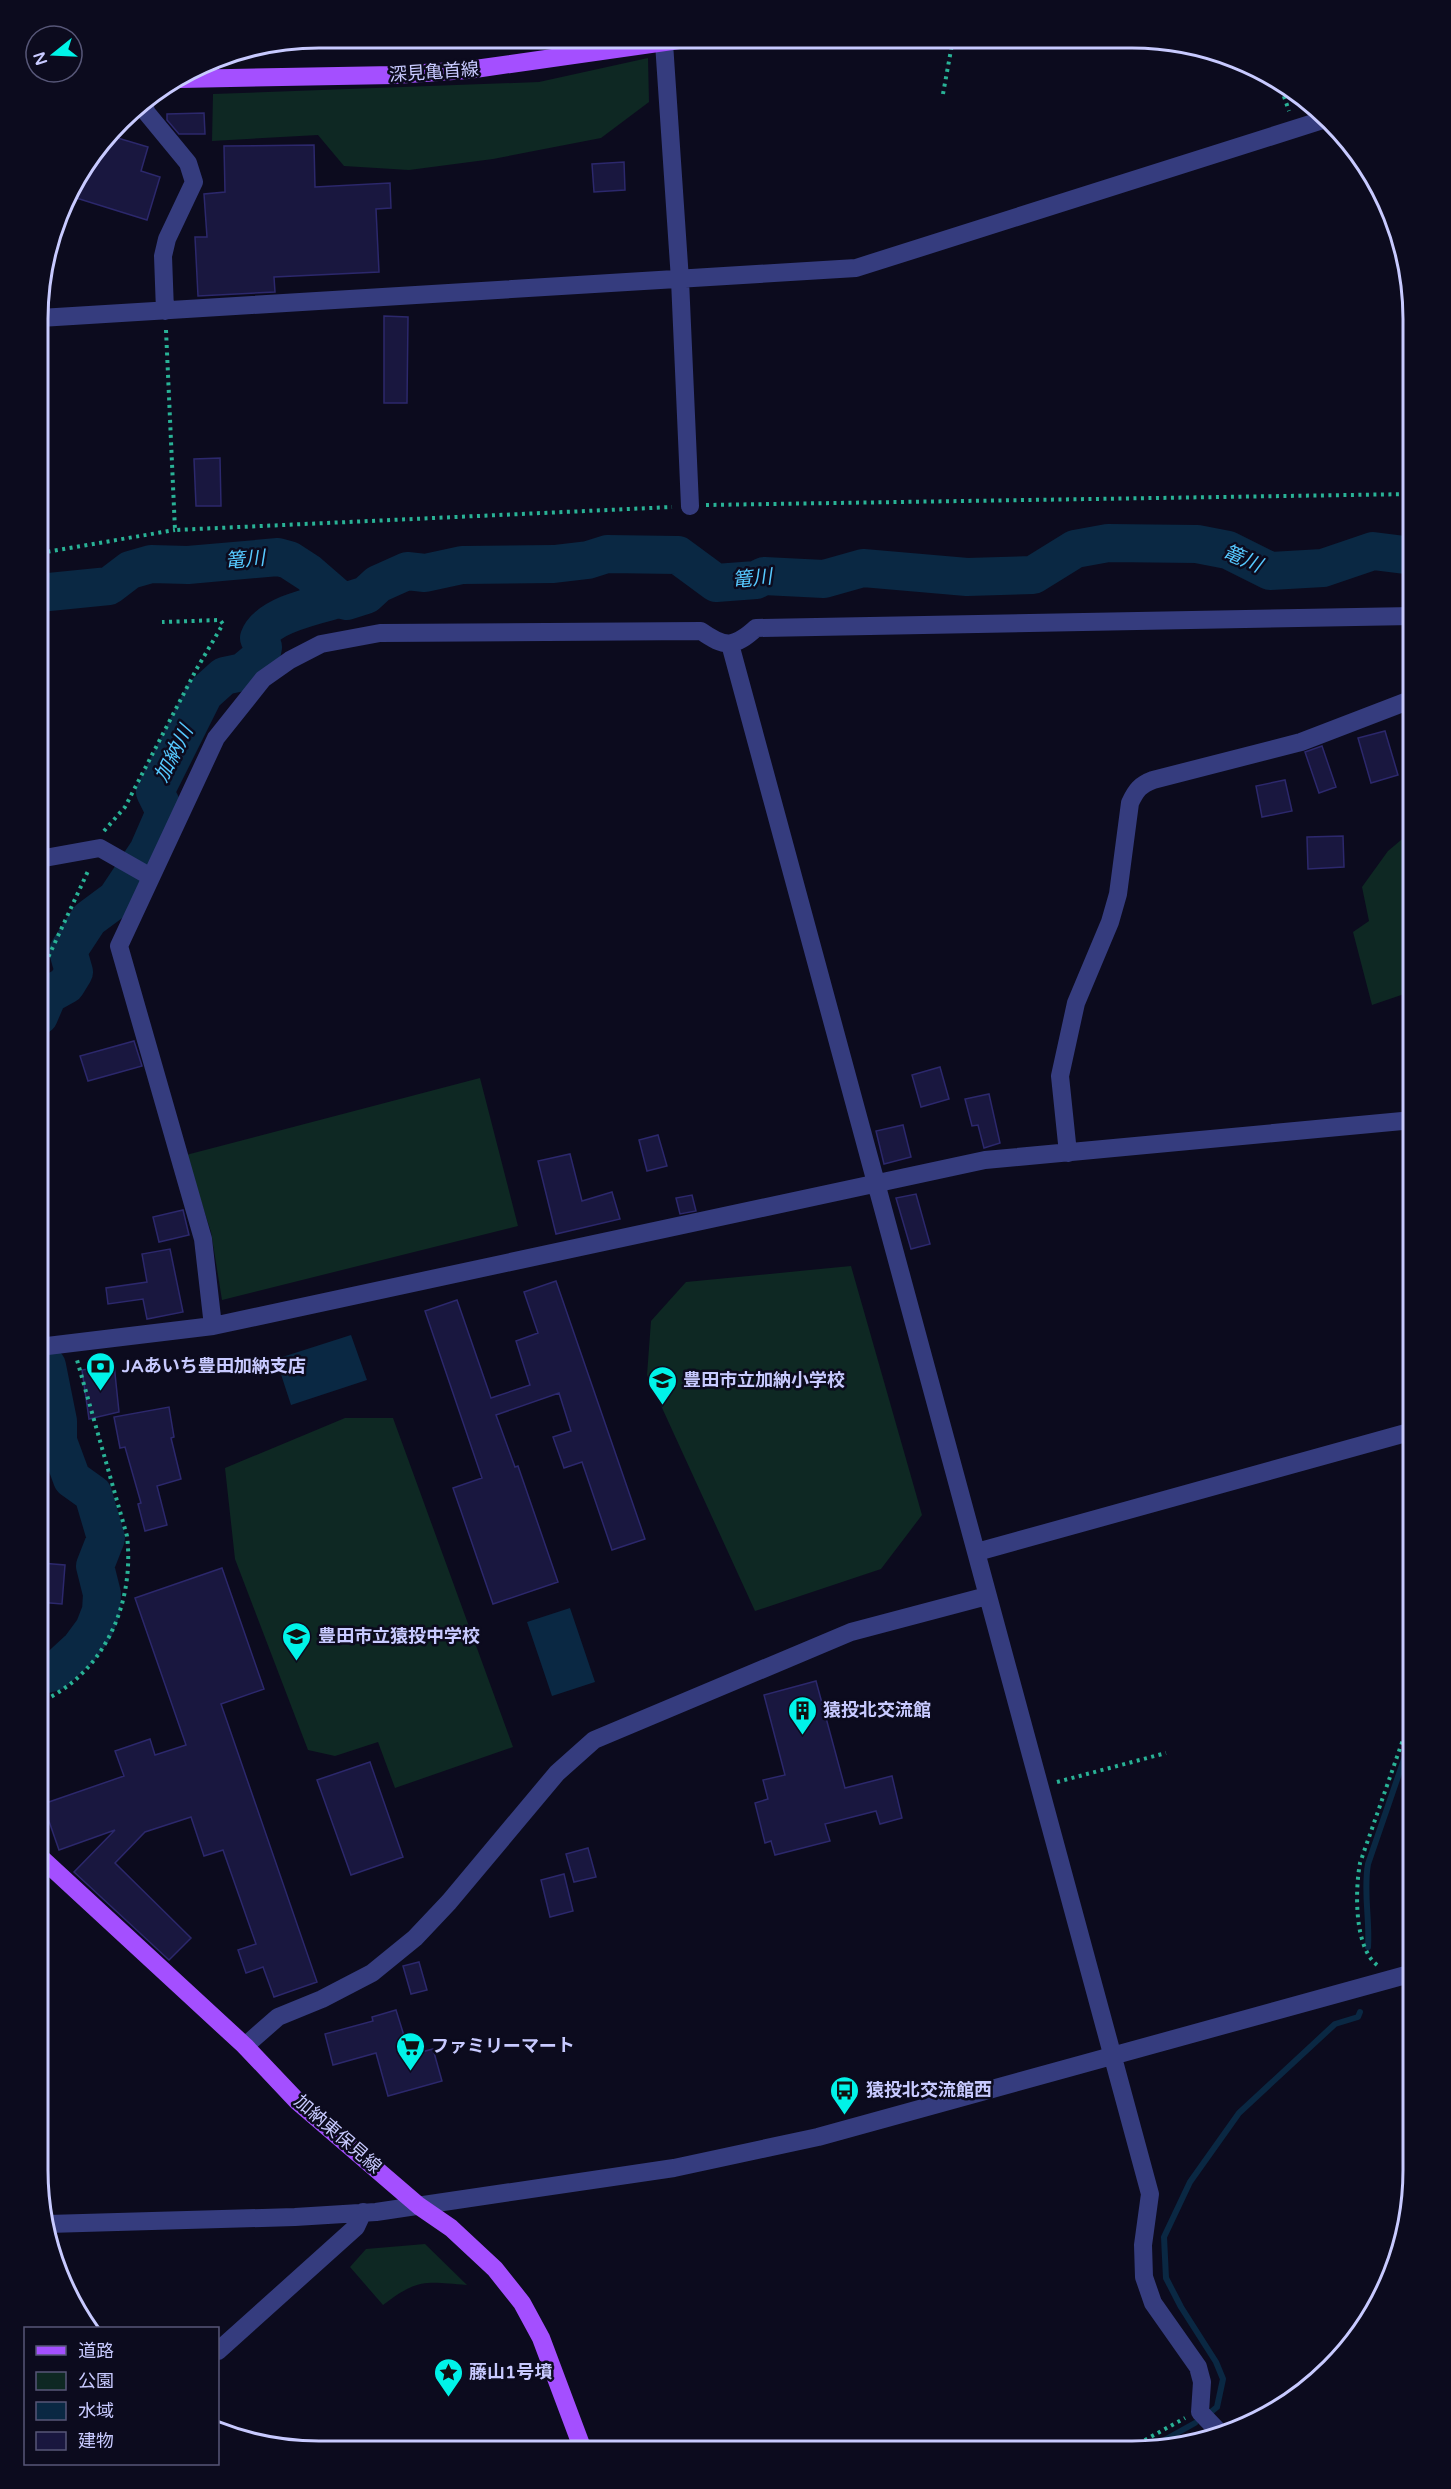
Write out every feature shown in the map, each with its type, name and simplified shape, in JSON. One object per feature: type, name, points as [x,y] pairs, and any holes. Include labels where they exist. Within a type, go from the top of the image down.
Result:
[{"type":"main road","name":"深見亀首線","points":[[194,79],[394,75],[468,70],[628,48]]},
{"type":"main road","name":"加納東保見線","points":[[48,1866],[245,2046],[298,2102],[419,2206],[451,2229],[495,2269],[522,2303],[541,2338],[580,2441]]},
{"type":"street","points":[[664,48],[680,280],[690,506]]},
{"type":"street","points":[[146,110],[188,163],[194,182],[167,239],[163,256],[165,311]]},
{"type":"street","points":[[48,318],[856,268],[1318,122]]},
{"type":"street","points":[[213,1326],[203,1239],[119,946],[147,875],[216,738],[263,679],[290,660],[321,644],[380,633],[700,631],[718,643],[730,644],[739,643],[756,628],[1403,616]]},
{"type":"street","points":[[730,644],[1150,2194],[1143,2245],[1144,2277],[1153,2303],[1198,2367],[1202,2382],[1200,2412],[1215,2428]]},
{"type":"street","points":[[1068,1154],[1060,1076],[1076,1003],[1115,903],[1130,803],[1134,794],[1141,785],[1153,780],[1302,742],[1403,704]]},
{"type":"street","points":[[48,857],[97,848],[147,875]]},
{"type":"street","points":[[48,1346],[213,1326],[985,1160],[1403,1121]]},
{"type":"street","points":[[977,1552],[1403,1434]]},
{"type":"street","points":[[245,2046],[278,2018],[322,2000],[372,1973],[415,1938],[449,1902],[557,1773],[594,1740],[850,1632],[987,1596]]},
{"type":"street","points":[[53,2224],[273,2218],[363,2212],[419,2206],[674,2168],[807,2140],[1403,1976]]},
{"type":"street","points":[[219,2350],[356,2227],[363,2212]]},
{"type":"path","points":[[943,94],[951,48]]},
{"type":"path","points":[[1284,95],[1295,129]]},
{"type":"path","points":[[165,311],[175,530]]},
{"type":"path","points":[[48,552],[175,530],[690,506],[1403,494]]},
{"type":"path","points":[[48,958],[107,827],[125,807],[196,670],[223,624],[220,620],[162,622]]},
{"type":"path","points":[[48,1698],[58,1693],[81,1674],[109,1639],[119,1620],[128,1570],[127,1536],[72,1344]]},
{"type":"path","points":[[1384,1982],[1378,1966],[1370,1960],[1362,1945],[1357,1881],[1360,1863],[1403,1740]]},
{"type":"path","points":[[1039,1787],[1166,1753]]},
{"type":"path","points":[[1146,2440],[1200,2412]]},
{"type":"green space","points":[[648,58],[649,102],[601,138],[493,159],[409,170],[344,166],[318,135],[212,141],[213,94],[539,82]]},
{"type":"green space","points":[[1403,838],[1403,994],[1372,1005],[1353,932],[1369,921],[1362,887],[1388,851]]},
{"type":"green space","points":[[480,1078],[518,1226],[222,1300],[211,1232],[186,1155]]},
{"type":"green space","points":[[851,1266],[922,1515],[881,1569],[755,1611],[647,1375],[651,1321],[686,1282]]},
{"type":"green space","points":[[345,1418],[393,1418],[513,1747],[395,1788],[378,1742],[335,1756],[308,1750],[235,1559],[225,1468]]},
{"type":"green space","points":[[425,2244],[467,2285],[432,2283],[414,2286],[383,2305],[350,2267],[366,2249]]},
{"type":"water","points":[[351,1335],[367,1380],[291,1405],[276,1359]]},
{"type":"water","points":[[570,1608],[595,1682],[552,1696],[527,1622]]},
{"type":"building","points":[[204,113],[205,134],[179,134],[167,120],[167,114]]},
{"type":"building","points":[[117,138],[148,147],[141,171],[160,177],[147,220],[76,198],[94,168]]},
{"type":"building","points":[[314,145],[315,187],[390,183],[391,208],[376,209],[379,272],[274,277],[275,292],[198,296],[195,237],[207,237],[204,194],[225,192],[224,146]]},
{"type":"building","points":[[624,162],[625,190],[594,192],[592,164]]},
{"type":"building","points":[[384,316],[408,317],[407,403],[384,403]]},
{"type":"building","points":[[220,458],[221,506],[196,506],[194,459]]},
{"type":"building","points":[[1385,731],[1398,775],[1371,783],[1358,738]]},
{"type":"building","points":[[1322,746],[1336,787],[1319,793],[1305,752]]},
{"type":"building","points":[[1285,780],[1292,811],[1262,817],[1256,786]]},
{"type":"building","points":[[1343,836],[1344,867],[1308,869],[1307,837]]},
{"type":"building","points":[[134,1041],[142,1066],[88,1081],[80,1056]]},
{"type":"building","points":[[940,1067],[949,1099],[921,1107],[912,1075]]},
{"type":"building","points":[[989,1094],[1000,1143],[984,1148],[978,1125],[972,1126],[965,1099]]},
{"type":"building","points":[[903,1125],[911,1157],[884,1164],[876,1131]]},
{"type":"building","points":[[658,1135],[667,1166],[647,1171],[639,1140]]},
{"type":"building","points":[[570,1154],[582,1201],[612,1192],[620,1219],[556,1234],[538,1161]]},
{"type":"building","points":[[916,1194],[930,1244],[911,1249],[896,1198]]},
{"type":"building","points":[[692,1195],[696,1211],[680,1214],[676,1198]]},
{"type":"building","points":[[183,1210],[189,1235],[159,1242],[153,1217]]},
{"type":"building","points":[[170,1249],[183,1312],[147,1319],[143,1299],[108,1304],[106,1288],[147,1282],[142,1254]]},
{"type":"building","points":[[556,1281],[645,1539],[612,1550],[582,1462],[564,1468],[553,1437],[571,1431],[559,1393],[496,1415],[515,1467],[518,1466],[558,1582],[493,1604],[453,1488],[482,1478],[425,1311],[457,1300],[491,1398],[530,1385],[516,1341],[538,1333],[524,1292]]},
{"type":"building","name":"JAあいち豊田加納支店","points":[[114,1364],[119,1412],[89,1419],[82,1370]]},
{"type":"building","points":[[169,1407],[174,1437],[171,1438],[181,1479],[157,1486],[167,1525],[145,1531],[138,1504],[141,1503],[125,1447],[120,1448],[114,1417]]},
{"type":"building","points":[[48,1564],[65,1565],[62,1604],[48,1603]]},
{"type":"building","points":[[222,1568],[264,1689],[221,1704],[317,1982],[274,1997],[263,1967],[246,1973],[238,1950],[256,1944],[223,1850],[204,1856],[191,1817],[145,1832],[115,1863],[191,1938],[169,1960],[74,1872],[115,1830],[59,1850],[48,1818],[48,1802],[124,1776],[115,1751],[150,1739],[155,1755],[186,1745],[135,1598]]},
{"type":"building","name":"猿投北交流館","points":[[816,1681],[845,1788],[892,1776],[902,1818],[880,1824],[876,1811],[825,1824],[830,1841],[775,1855],[771,1841],[765,1843],[755,1803],[768,1799],[763,1780],[785,1775],[764,1695]]},
{"type":"building","points":[[370,1762],[403,1857],[351,1875],[317,1780]]},
{"type":"building","points":[[588,1848],[596,1877],[574,1882],[566,1854]]},
{"type":"building","points":[[564,1874],[573,1911],[550,1917],[541,1880]]},
{"type":"building","points":[[419,1962],[427,1990],[411,1994],[403,1966]]},
{"type":"building","points":[[396,2010],[410,2055],[433,2049],[442,2081],[388,2096],[376,2053],[333,2065],[325,2034],[373,2021],[372,2017]]},
{"type":"waterway","name":"篭川","points":[[48,592],[109,586],[130,570],[151,564],[188,565],[278,557],[289,560],[309,573],[339,599],[347,601],[366,595],[378,584],[407,571],[425,573],[462,565],[554,564],[588,560],[607,554],[678,555],[716,583],[756,580],[764,576],[824,579],[863,568],[967,577],[1033,575],[1075,549],[1108,543],[1197,544],[1228,550],[1270,571],[1323,568],[1373,551],[1403,555]]},
{"type":"waterway","name":"加納川","points":[[48,995],[66,985],[74,972],[68,951],[89,919],[116,899],[148,851],[165,812],[155,792],[204,694],[224,676],[243,672],[261,657],[263,647],[259,638],[272,623],[294,612],[339,599]]},
{"type":"waterway","name":"加納川","points":[[48,1371],[58,1421],[58,1441],[72,1479],[93,1494],[106,1538],[95,1566],[102,1594],[101,1611],[94,1629],[80,1648],[54,1672],[48,1674]]},
{"type":"waterway","points":[[1368,1947],[1366,1885],[1368,1864],[1403,1762]]},
{"type":"waterway","points":[[1211,2412],[1217,2407],[1223,2379],[1216,2362],[1181,2307],[1166,2278],[1164,2237],[1190,2182],[1239,2113],[1335,2024],[1358,2017],[1360,2012]]},
{"type":"waterway","points":[[1166,2439],[1195,2423]]},
{"type":"place","name":"JAあいち豊田加納支店","points":[[101,1392]]},
{"type":"place","name":"豊田市立加納小学校","points":[[662,1406]]},
{"type":"place","name":"豊田市立猿投中学校","points":[[297,1662]]},
{"type":"place","name":"猿投北交流館","points":[[802,1736]]},
{"type":"place","name":"ファミリーマート","points":[[410,2072]]},
{"type":"place","name":"猿投北交流館西","points":[[845,2116]]},
{"type":"place","name":"藤山1号墳","points":[[448,2398]]}]
